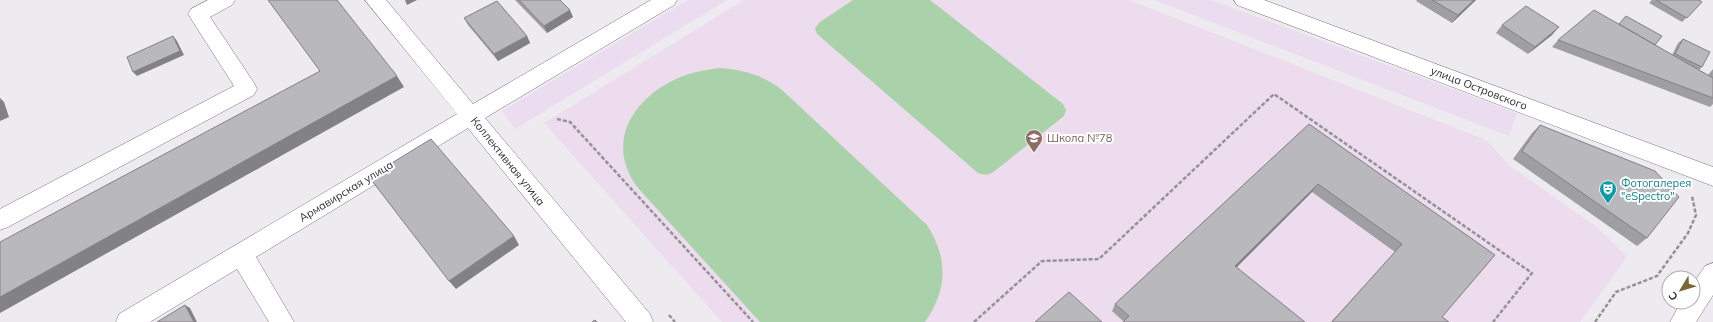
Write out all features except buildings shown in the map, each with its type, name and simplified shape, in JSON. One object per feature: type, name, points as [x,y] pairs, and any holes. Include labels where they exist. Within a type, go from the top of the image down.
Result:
[{"type":"street","points":[[0,220],[247,89],[198,14],[225,0]]},
{"type":"street","name":"Коллективная улица","points":[[375,0],[641,322]]},
{"type":"street","name":"Армавирская улица","points":[[128,322],[667,0]]},
{"type":"street","name":"улица Островского","points":[[1244,0],[1713,177]]},
{"type":"street","points":[[241,254],[282,322]]},
{"type":"street","points":[[1682,322],[1713,274]]},
{"type":"path","points":[[974,322],[1042,261],[1099,259],[1274,94],[1532,273],[1493,322]]},
{"type":"path","points":[[557,119],[570,122],[753,322]]},
{"type":"path","points":[[1595,322],[1616,292],[1657,276],[1688,233],[1696,215],[1691,193]]},
{"type":"shaded area","points":[[688,0],[727,0],[515,129],[502,111]]},
{"type":"shaded area","name":"Школа №78","points":[[744,0],[1129,0],[1486,140],[1510,166],[1598,228],[1627,257],[1580,322],[722,322],[544,123]]},
{"type":"shaded area","points":[[1154,0],[1211,0],[1517,113],[1509,136]]},
{"type":"green space","points":[[853,0],[930,0],[1063,104],[1066,110],[1064,116],[992,173],[986,175],[978,173],[817,34],[815,28],[820,22]]},
{"type":"green space","points":[[720,68],[753,74],[782,90],[927,225],[939,249],[942,261],[942,274],[938,298],[933,310],[925,322],[760,322],[638,188],[628,171],[624,155],[624,139],[628,124],[637,110],[648,97],[678,78],[688,74]]},
{"type":"place","name":"Школа №78","points":[[1034,153]]},
{"type":"place","name":"Фотогалерея \"eSpectro\"","points":[[1608,204]]}]
